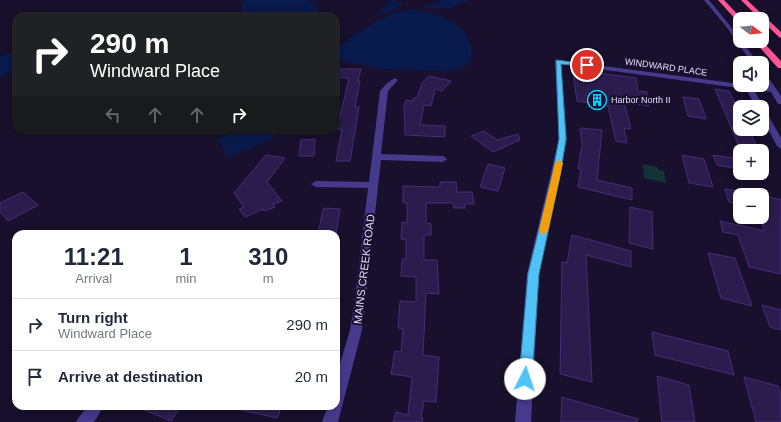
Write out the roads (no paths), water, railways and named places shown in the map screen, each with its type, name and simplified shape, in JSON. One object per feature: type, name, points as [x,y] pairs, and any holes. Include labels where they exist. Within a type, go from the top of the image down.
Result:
[{"type":"highway","points":[[721,0],[733,13]]},
{"type":"highway","points":[[739,0],[754,12]]},
{"type":"highway","points":[[744,0],[756,12]]},
{"type":"highway","points":[[769,25],[781,36]]},
{"type":"highway","points":[[764,48],[780,65]]},
{"type":"street","points":[[706,0],[727,24],[750,56]]},
{"type":"street","name":"WINDWARD PLACE","points":[[523,422],[533,274],[563,139],[558,62],[733,85]]},
{"type":"street","name":"MAINS CREEK ROAD","points":[[340,388],[356,330],[360,306],[384,91],[389,84],[395,80]]},
{"type":"street","points":[[769,83],[781,102]]},
{"type":"street","name":"WINDWARD PLACE","points":[[769,90],[773,90]]},
{"type":"street","points":[[769,123],[781,146]]},
{"type":"street","points":[[377,157],[443,159]]},
{"type":"street","points":[[316,184],[374,185]]},
{"type":"street","points":[[84,422],[94,410]]},
{"type":"street","points":[[330,422],[334,410]]},
{"type":"water","points":[[244,0],[307,0],[317,5],[318,12],[243,12],[242,9]]},
{"type":"water","points":[[393,0],[403,3],[395,10],[379,15],[382,9]]},
{"type":"water","points":[[441,0],[469,0],[453,8],[426,8],[421,6],[439,2]]},
{"type":"water","points":[[412,9],[428,12],[436,14],[452,22],[465,33],[470,42],[472,59],[464,67],[448,71],[383,69],[340,61],[340,47],[353,36],[371,24],[401,11]]},
{"type":"water","points":[[12,54],[12,72],[0,76],[0,56]]},
{"type":"water","points":[[229,134],[277,134],[268,141],[228,157],[223,147],[216,140]]},
{"type":"place","name":"Harbor North II","points":[[597,100]]}]
